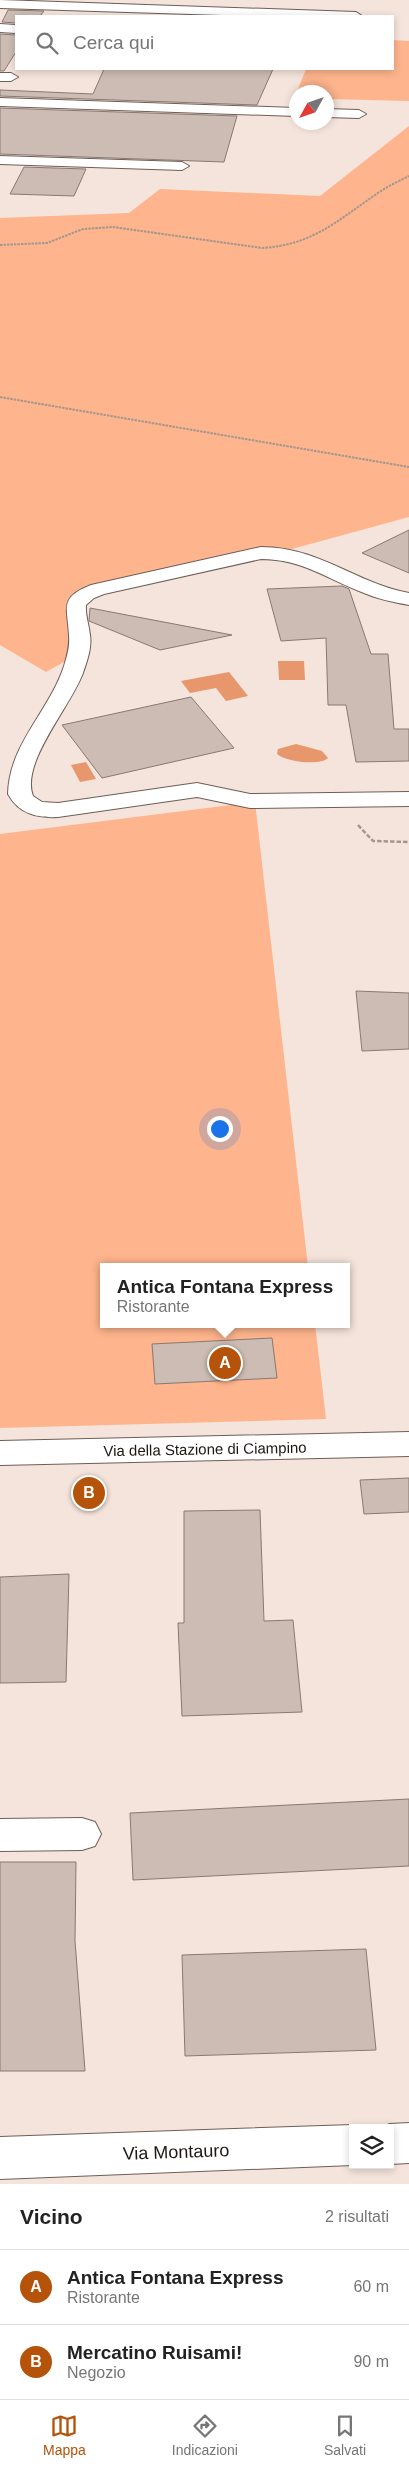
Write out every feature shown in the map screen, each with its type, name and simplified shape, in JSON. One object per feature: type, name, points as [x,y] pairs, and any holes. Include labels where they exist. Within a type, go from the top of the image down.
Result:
[{"type":"street","points":[[0,4],[326,15]]},
{"type":"street","points":[[0,28],[15,29]]},
{"type":"street","points":[[0,102],[289,112]]},
{"type":"street","points":[[334,113],[359,114]]},
{"type":"street","points":[[0,160],[182,166]]},
{"type":"street","points":[[409,599],[375,591],[300,557],[281,552],[261,553],[98,589],[85,594],[80,598],[75,607],[80,643],[73,672],[61,701],[27,755],[22,770],[20,794],[28,805],[44,810],[65,809],[197,790],[215,792],[239,801],[409,799]]},
{"type":"street","name":"Via della Stazione di Ciampino","points":[[0,1453],[409,1444]]},
{"type":"street","points":[[0,1835],[82,1834]]},
{"type":"street","points":[[394,2144],[409,2143]]},
{"type":"street","name":"Via Montauro","points":[[0,2158],[349,2145]]},
{"type":"path","points":[[0,245],[47,243],[83,229],[113,227],[278,249],[297,245],[319,236],[377,193],[409,176]]},
{"type":"path","points":[[0,397],[409,467]]},
{"type":"path","points":[[335,801],[373,841],[409,842]]},
{"type":"shaded area","points":[[394,40],[409,41],[409,101],[334,99],[334,85],[300,85],[306,70],[394,70]]},
{"type":"shaded area","points":[[409,126],[409,517],[281,552],[85,594],[82,652],[46,672],[0,645],[0,218],[129,213],[160,189],[320,196]]},
{"type":"shaded area","points":[[278,661],[304,661],[305,680],[279,680]]},
{"type":"shaded area","points":[[229,672],[248,696],[226,701],[216,688],[190,693],[181,681]]},
{"type":"shaded area","points":[[296,744],[322,751],[328,758],[318,762],[303,762],[281,757],[277,754],[278,749]]},
{"type":"shaded area","points":[[86,762],[96,779],[80,782],[71,765]]},
{"type":"shaded area","points":[[255,802],[308,1263],[100,1263],[100,1328],[315,1328],[326,1419],[0,1428],[0,834]]},
{"type":"building","points":[[8,10],[44,11],[41,15],[15,15],[15,23],[2,22]]},
{"type":"building","points":[[0,34],[15,35],[15,54],[4,71],[0,71]]},
{"type":"building","points":[[104,70],[273,70],[257,105],[0,96],[0,90],[93,94]]},
{"type":"building","points":[[0,108],[237,116],[224,162],[0,154]]},
{"type":"building","points":[[24,167],[86,169],[74,196],[10,194]]},
{"type":"building","points":[[409,530],[409,573],[362,553]]},
{"type":"building","points":[[342,586],[349,589],[371,654],[388,654],[394,729],[409,729],[409,761],[356,762],[346,705],[328,705],[326,638],[281,641],[267,589]]},
{"type":"building","points":[[90,608],[232,635],[160,650],[89,621]]},
{"type":"building","points":[[191,697],[234,748],[102,778],[62,725]]},
{"type":"building","points":[[356,991],[409,993],[409,1049],[362,1051]]},
{"type":"building","points":[[272,1338],[277,1378],[155,1384],[152,1344]]},
{"type":"building","points":[[409,1478],[409,1512],[364,1514],[360,1480]]},
{"type":"building","points":[[260,1510],[264,1621],[293,1620],[302,1712],[182,1716],[178,1623],[184,1623],[184,1511]]},
{"type":"building","points":[[69,1574],[66,1682],[0,1683],[0,1577]]},
{"type":"building","points":[[409,1799],[409,1866],[133,1880],[130,1813]]},
{"type":"building","points":[[0,1862],[76,1862],[75,1941],[85,2071],[0,2071]]},
{"type":"building","points":[[366,1949],[376,2050],[185,2056],[182,1955]]},
{"type":"place","name":"Antica Fontana Express","points":[[225,1363]]},
{"type":"place","name":"Mercatino Ruisami!","points":[[89,1493]]}]
